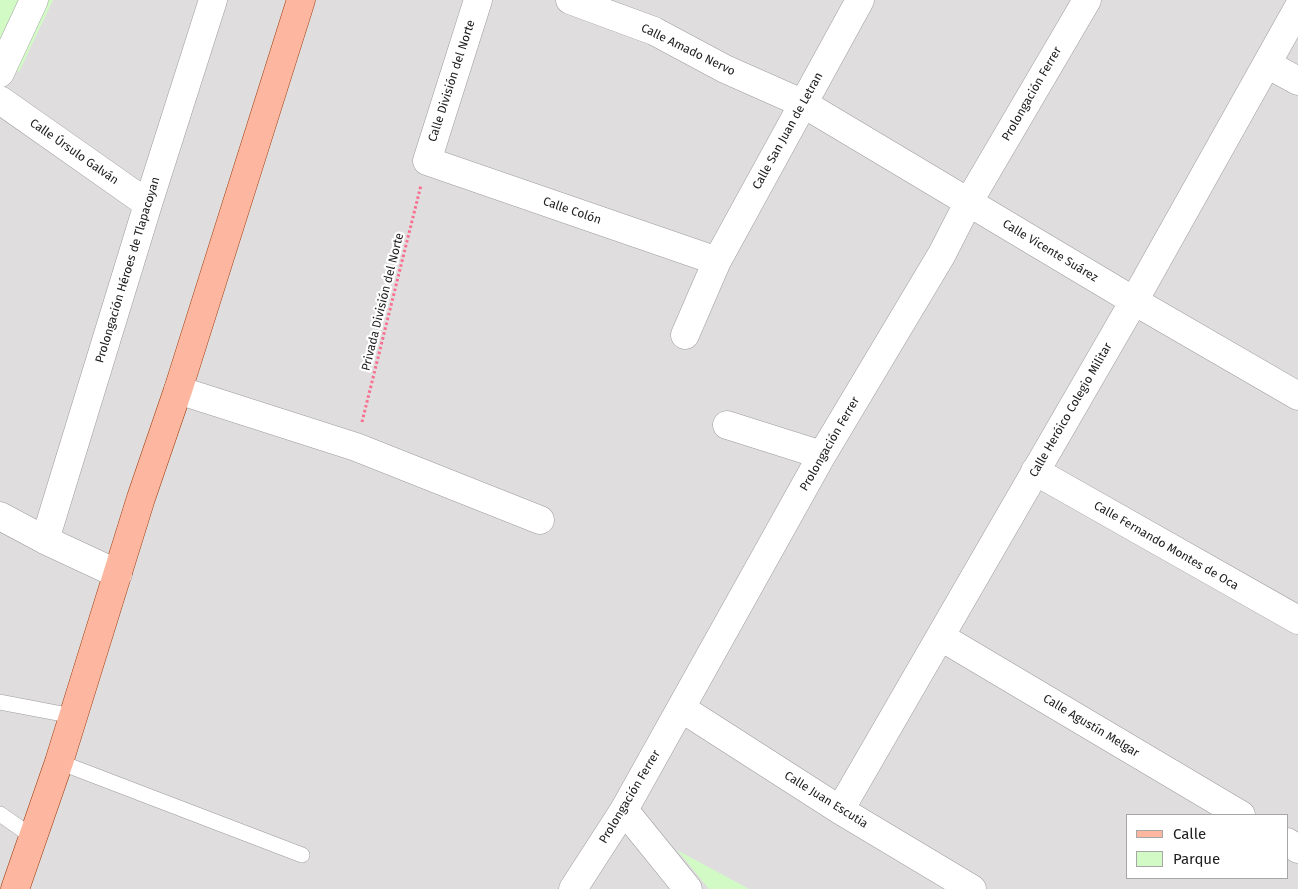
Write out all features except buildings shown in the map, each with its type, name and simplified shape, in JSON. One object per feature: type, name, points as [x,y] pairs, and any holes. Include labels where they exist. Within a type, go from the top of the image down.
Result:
[{"type":"main road","points":[[18,887],[301,0]]},
{"type":"street","points":[[0,73],[34,0]]},
{"type":"street","name":"Prolongación Héroes de Tlapacoyan","points":[[45,540],[213,0]]},
{"type":"street","name":"Calle División del Norte","points":[[427,161],[478,0]]},
{"type":"street","name":"Calle Amado Nervo","points":[[570,0],[654,32],[725,69],[804,104]]},
{"type":"street","name":"Calle San Juan de Letran","points":[[685,335],[716,261],[860,0]]},
{"type":"street","name":"Prolongación Ferrer","points":[[573,889],[624,810],[822,455],[942,254],[968,202],[1087,0]]},
{"type":"street","name":"Calle Heróico Colegio Militar","points":[[840,810],[1134,302],[1298,8]]},
{"type":"street","points":[[1267,64],[1298,81]]},
{"type":"street","name":"Calle Úrsulo Galván","points":[[0,100],[148,204]]},
{"type":"street","name":"Calle Vicente Suárez","points":[[804,104],[1134,302],[1298,396]]},
{"type":"street","name":"Calle Colón","points":[[427,161],[716,261]]},
{"type":"street","points":[[178,390],[356,447],[540,520]]},
{"type":"street","points":[[728,425],[822,455]]},
{"type":"street","name":"Calle Fernando Montes de Oca","points":[[1035,471],[1298,620]]},
{"type":"street","points":[[0,516],[45,540],[118,574]]},
{"type":"street","name":"Calle Agustín Melgar","points":[[941,637],[1239,814]]},
{"type":"street","name":"Calle Juan Escutia","points":[[681,708],[840,810],[972,889]]},
{"type":"street","points":[[624,810],[688,889]]},
{"type":"lane","points":[[0,702],[73,716]]},
{"type":"lane","points":[[59,762],[302,855]]},
{"type":"lane","points":[[0,814],[33,837]]},
{"type":"path","name":"Privada División del Norte","points":[[356,447],[427,161]]},
{"type":"shaded area","points":[[0,0],[1298,0],[1298,889],[0,889]]},
{"type":"green space","points":[[0,0],[53,0],[19,72],[0,59]]},
{"type":"green space","points":[[677,850],[749,889],[709,889]]}]
